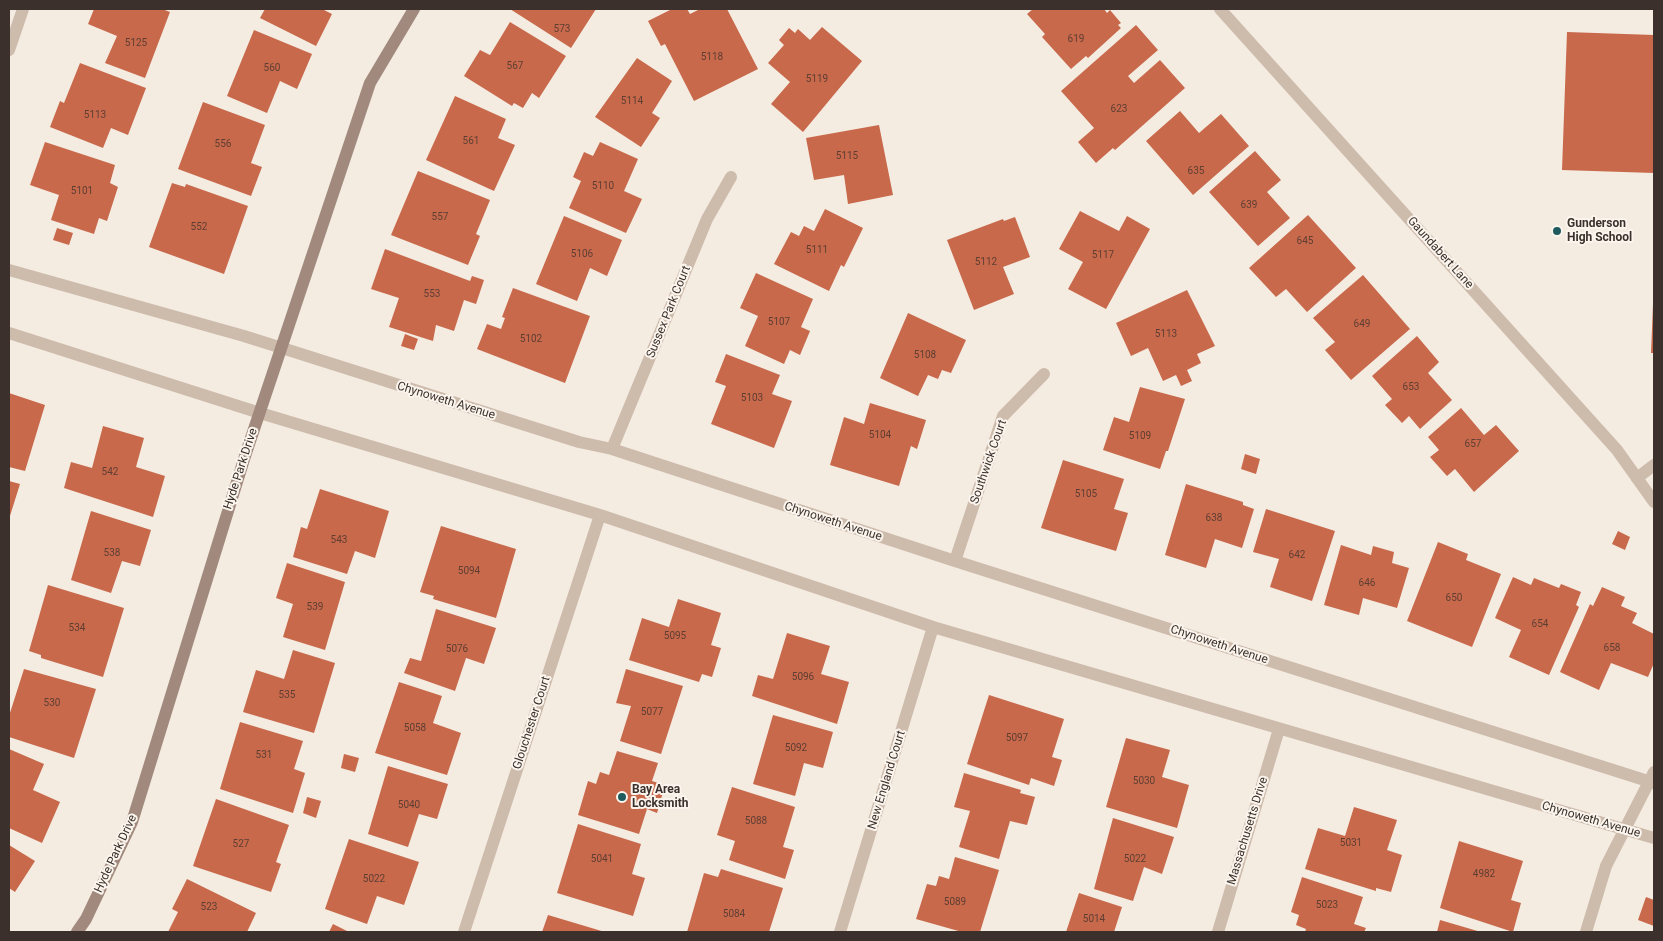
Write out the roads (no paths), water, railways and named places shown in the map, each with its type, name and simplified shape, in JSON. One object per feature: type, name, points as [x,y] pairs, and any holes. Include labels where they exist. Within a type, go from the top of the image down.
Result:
[{"type":"street","points":[[9,50],[23,9]]},
{"type":"street","name":"Hyde Park Drive","points":[[77,932],[86,919],[132,822],[244,456],[282,349],[370,83],[414,9]]},
{"type":"street","name":"Gaundabert Lane","points":[[1220,9],[1617,450],[1654,502]]},
{"type":"street","name":"Sussex Park Court","points":[[612,449],[707,219],[731,177]]},
{"type":"street","name":"Chynoweth Avenue","points":[[9,270],[282,349],[579,442],[612,449],[955,561],[1653,779]]},
{"type":"street","name":"Chynoweth Avenue","points":[[9,333],[260,413],[600,515],[933,627],[1654,838]]},
{"type":"street","name":"Southwick Court","points":[[955,561],[1004,416],[1044,374]]},
{"type":"street","points":[[1636,478],[1654,465]]},
{"type":"street","name":"Glouchester Court","points":[[464,932],[600,515]]},
{"type":"street","name":"New England Court","points":[[840,932],[933,627]]},
{"type":"street","name":"Massachusetts Drive","points":[[1218,932],[1279,729]]},
{"type":"street","points":[[1586,932],[1606,866],[1653,779]]},
{"type":"place","name":"Gunderson High School","points":[[1557,231]]},
{"type":"place","name":"Bay Area Locksmith","points":[[622,797]]}]
